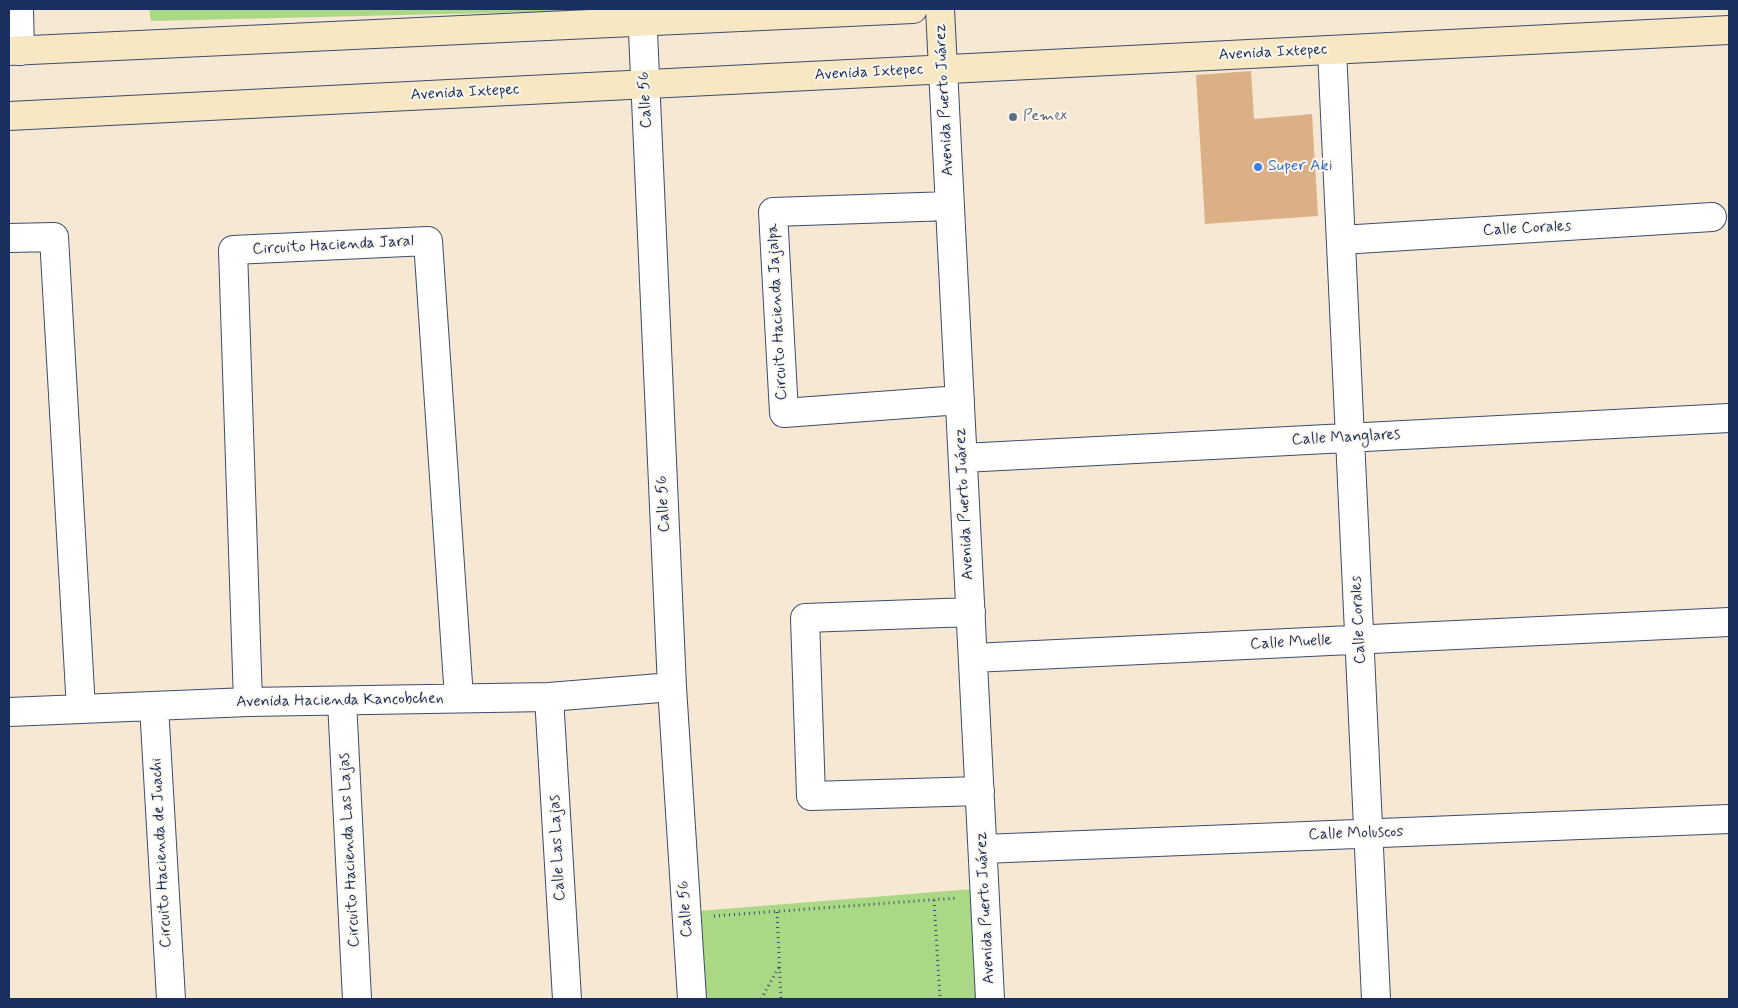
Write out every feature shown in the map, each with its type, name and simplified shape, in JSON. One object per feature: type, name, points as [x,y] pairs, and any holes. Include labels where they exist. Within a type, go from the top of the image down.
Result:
[{"type":"main road","points":[[14,51],[642,15],[913,9]]},
{"type":"main road","name":"Avenida Puerto Juárez","points":[[940,9],[944,69]]},
{"type":"main road","name":"Avenida Ixtepec","points":[[9,116],[1729,30]]},
{"type":"street","points":[[14,51],[19,9]]},
{"type":"street","name":"Calle 56","points":[[642,15],[672,687],[692,999]]},
{"type":"street","name":"Calle Corales","points":[[1332,50],[1376,999]]},
{"type":"street","name":"Avenida Puerto Juárez","points":[[944,69],[990,999]]},
{"type":"street","name":"Circuito Hacienda Jajalpa","points":[[950,206],[772,212],[784,413],[960,400]]},
{"type":"street","name":"Calle Corales","points":[[1341,240],[1712,217]]},
{"type":"street","points":[[9,238],[54,237],[81,709]]},
{"type":"street","name":"Circuito Hacienda Jaral","points":[[248,702],[232,250],[428,241],[459,698]]},
{"type":"street","name":"Calle Manglares","points":[[963,458],[1729,418]]},
{"type":"street","points":[[971,612],[805,618],[811,796],[980,790]]},
{"type":"street","name":"Calle Muelle","points":[[973,658],[1729,622]]},
{"type":"street","name":"Avenida Hacienda Kancobchen","points":[[9,712],[248,702],[549,697],[672,687]]},
{"type":"street","name":"Calle Las Lajas","points":[[549,697],[567,999]]},
{"type":"street","name":"Circuito Hacienda Las Lajas","points":[[342,701],[357,999]]},
{"type":"street","name":"Circuito Hacienda de Juachi","points":[[154,706],[171,999]]},
{"type":"street","name":"Calle Moluscos","points":[[983,849],[1729,819]]},
{"type":"path","points":[[686,918],[985,896]]},
{"type":"path","points":[[934,900],[940,999]]},
{"type":"path","points":[[777,912],[781,999]]},
{"type":"path","points":[[761,999],[780,967]]},
{"type":"green space","points":[[149,9],[614,9],[614,10],[151,21]]},
{"type":"green space","points":[[985,888],[990,999],[692,999],[686,912]]},
{"type":"building","name":"Super Aki","points":[[1251,71],[1254,119],[1312,114],[1318,216],[1205,224],[1196,75]]},
{"type":"place","name":"Pemex","points":[[1013,117]]},
{"type":"place","name":"Super Aki","points":[[1258,167]]}]
